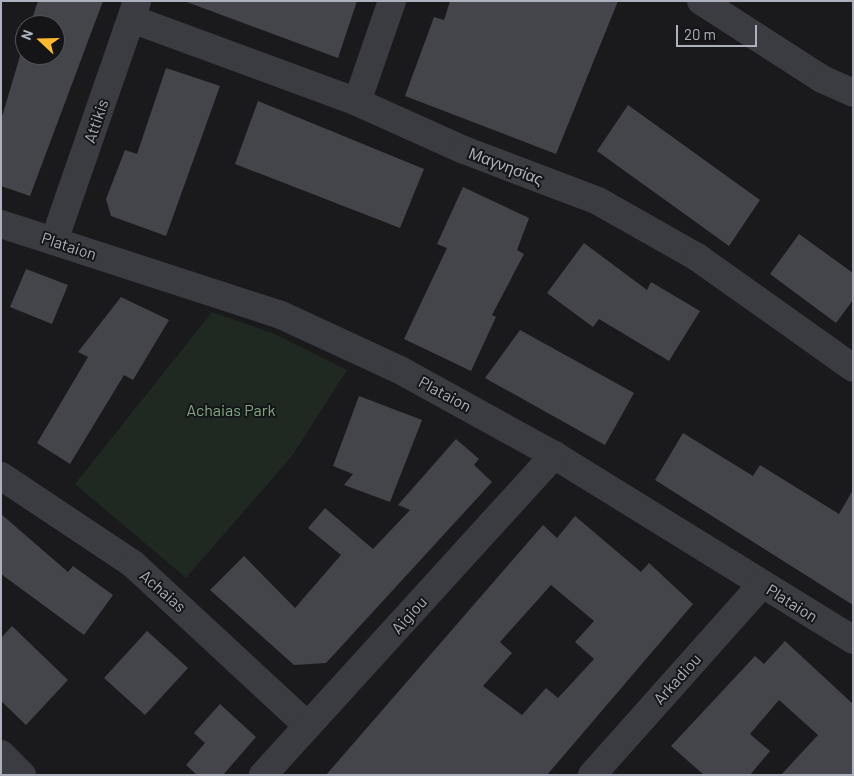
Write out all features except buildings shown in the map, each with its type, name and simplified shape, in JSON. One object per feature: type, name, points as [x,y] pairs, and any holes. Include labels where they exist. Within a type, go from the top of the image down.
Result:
[{"type":"street","points":[[358,102],[392,1]]},
{"type":"street","points":[[701,1],[822,80],[853,93]]},
{"type":"street","name":"Μαγνησίας","points":[[135,10],[358,102],[464,150],[598,201],[697,258],[853,368]]},
{"type":"street","name":"Attikis","points":[[54,241],[135,10]]},
{"type":"street","name":"Plataion","points":[[1,224],[281,316],[400,370],[554,455],[853,640]]},
{"type":"street","name":"Aigiou","points":[[264,775],[554,455]]},
{"type":"street","name":"Achaias","points":[[1,476],[133,564],[308,726]]},
{"type":"street","name":"Arkadiou","points":[[592,775],[762,584]]},
{"type":"street","points":[[1,754],[22,775]]},
{"type":"green space","name":"Achaias Park","points":[[212,312],[275,334],[347,370],[292,456],[186,578],[75,484]]}]
